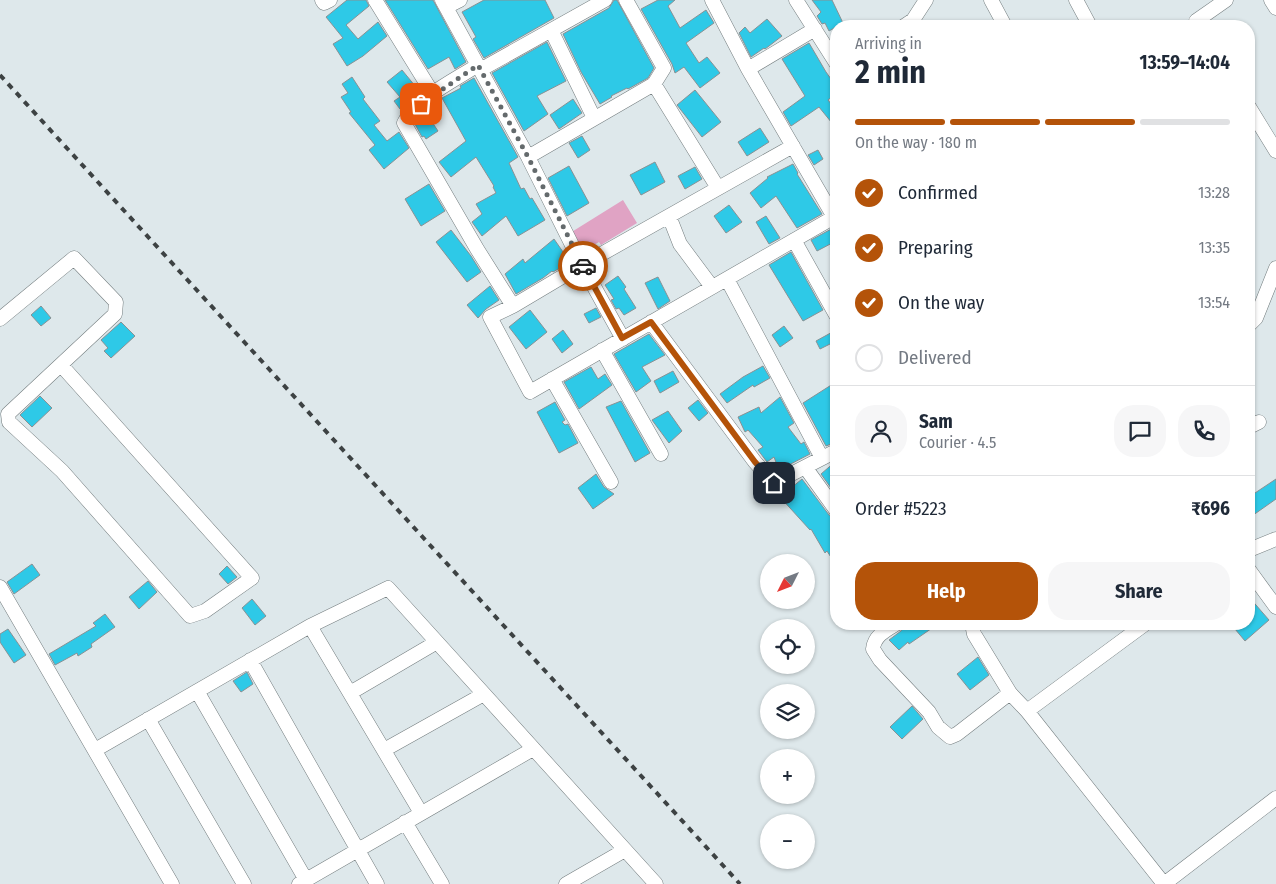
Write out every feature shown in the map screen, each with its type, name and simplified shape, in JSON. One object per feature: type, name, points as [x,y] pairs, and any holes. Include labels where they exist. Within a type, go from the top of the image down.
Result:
[{"type":"street","points":[[322,0],[324,3],[330,0]]},
{"type":"street","points":[[375,0],[433,94]]},
{"type":"street","points":[[460,0],[444,3],[528,157],[582,265],[622,338]]},
{"type":"street","points":[[513,306],[477,249],[404,123],[408,114],[433,94],[605,0]]},
{"type":"street","points":[[528,157],[654,84],[664,68],[626,0]]},
{"type":"street","points":[[712,0],[748,69],[830,208]]},
{"type":"street","points":[[796,0],[830,53]]},
{"type":"street","points":[[913,20],[926,0]]},
{"type":"street","points":[[991,0],[1002,20]]},
{"type":"street","points":[[1076,0],[1087,20]]},
{"type":"street","points":[[1197,20],[1226,0]]},
{"type":"street","points":[[1271,0],[1276,8]]},
{"type":"street","points":[[748,69],[815,29]]},
{"type":"street","points":[[551,30],[594,118]]},
{"type":"street","points":[[654,84],[718,188]]},
{"type":"street","points":[[1255,117],[1276,151]]},
{"type":"street","points":[[793,146],[513,306],[490,317],[530,392],[830,219]]},
{"type":"street","points":[[669,216],[680,244],[712,287]]},
{"type":"street","points":[[794,240],[830,304]]},
{"type":"street","points":[[0,319],[74,258],[116,302],[115,314],[61,364],[8,414],[9,422],[62,471],[190,616],[205,612],[252,578],[61,364]]},
{"type":"street","points":[[1255,319],[1276,268]]},
{"type":"street","points":[[727,279],[822,458]]},
{"type":"street","points":[[651,322],[755,462],[774,483],[830,454]]},
{"type":"street","points":[[602,350],[662,454]]},
{"type":"street","points":[[552,379],[610,482]]},
{"type":"street","points":[[805,467],[830,502]]},
{"type":"street","points":[[1255,548],[1276,539]]},
{"type":"street","points":[[1255,578],[1276,608]]},
{"type":"street","points":[[0,587],[172,884]]},
{"type":"street","points":[[95,750],[310,626],[388,588],[656,884]]},
{"type":"street","points":[[310,626],[421,812]]},
{"type":"street","points":[[887,630],[879,635],[874,642],[873,648],[880,660],[929,712],[938,727],[950,736],[957,734],[1010,693]]},
{"type":"street","points":[[973,630],[1010,693],[1027,711],[1164,884],[1276,798]]},
{"type":"street","points":[[1027,711],[1137,630]]},
{"type":"street","points":[[350,692],[437,642]]},
{"type":"street","points":[[250,660],[377,884]]},
{"type":"street","points":[[198,691],[312,880],[357,849],[533,749]]},
{"type":"street","points":[[384,750],[484,694]]},
{"type":"street","points":[[148,719],[244,884]]},
{"type":"street","points":[[405,822],[442,884]]},
{"type":"street","points":[[566,884],[625,850]]},
{"type":"shaded area","points":[[623,200],[637,223],[601,245],[599,242],[582,252],[570,233]]},
{"type":"building","points":[[347,0],[366,0],[369,6],[346,25],[358,39],[378,22],[387,36],[363,56],[347,66],[333,44],[343,38],[326,17]]},
{"type":"building","points":[[385,0],[433,0],[466,62],[455,69],[449,57],[428,69]]},
{"type":"building","points":[[484,0],[545,0],[554,18],[484,58],[473,39],[476,37],[462,12]]},
{"type":"building","points":[[614,0],[617,0],[654,68],[648,78],[611,96],[600,104],[581,72],[563,34],[609,8]]},
{"type":"building","points":[[658,0],[675,0],[668,6],[680,28],[706,10],[714,23],[686,43],[699,63],[707,57],[720,73],[700,88],[684,67],[675,73],[672,64],[641,9]]},
{"type":"building","points":[[812,0],[832,0],[842,20],[830,20],[829,31],[825,23],[822,24],[817,16],[821,12]]},
{"type":"building","points":[[767,19],[782,36],[751,57],[739,33],[745,27],[750,33]]},
{"type":"building","points":[[547,42],[566,81],[537,96],[548,114],[524,131],[492,73]]},
{"type":"building","points":[[809,43],[830,78],[830,98],[828,100],[830,102],[830,121],[819,107],[791,126],[783,112],[805,96],[782,59]]},
{"type":"building","points":[[402,70],[420,92],[400,109],[394,101],[400,97],[387,82]]},
{"type":"building","points":[[352,77],[365,97],[363,99],[380,121],[374,125],[387,141],[399,132],[409,148],[384,169],[369,150],[375,145],[349,113],[351,112],[341,97],[348,93],[342,84]]},
{"type":"building","points":[[474,78],[518,157],[509,163],[521,189],[524,188],[530,199],[532,198],[545,220],[518,236],[506,216],[482,236],[472,222],[482,214],[476,204],[496,193],[494,186],[476,157],[451,177],[439,162],[466,141],[442,98],[461,88],[460,86]]},
{"type":"building","points":[[695,90],[721,122],[702,137],[677,105]]},
{"type":"building","points":[[573,99],[582,113],[559,129],[550,115]]},
{"type":"building","points":[[428,116],[438,131],[426,139],[424,136],[422,137],[415,124]]},
{"type":"building","points":[[760,128],[769,142],[747,156],[738,142]]},
{"type":"building","points":[[582,136],[590,150],[578,158],[569,143]]},
{"type":"building","points":[[818,150],[823,159],[814,165],[808,155]]},
{"type":"building","points":[[655,162],[665,182],[641,195],[630,175]]},
{"type":"building","points":[[793,164],[797,174],[822,214],[797,228],[776,196],[761,208],[750,193],[767,177]]},
{"type":"building","points":[[569,166],[589,203],[567,216],[548,178]]},
{"type":"building","points":[[695,167],[702,179],[685,189],[678,176]]},
{"type":"building","points":[[429,184],[445,211],[421,226],[405,199]]},
{"type":"building","points":[[729,205],[742,222],[726,233],[714,216]]},
{"type":"building","points":[[766,216],[780,238],[769,244],[756,222]]},
{"type":"building","points":[[451,230],[481,272],[467,282],[436,242]]},
{"type":"building","points":[[830,230],[830,244],[817,251],[811,240]]},
{"type":"building","points":[[554,239],[570,262],[516,294],[505,274],[523,259],[525,263]]},
{"type":"building","points":[[791,252],[823,310],[803,321],[769,265]]},
{"type":"building","points":[[618,276],[626,287],[624,289],[636,308],[624,315],[619,308],[616,309],[611,300],[614,299],[605,285]]},
{"type":"building","points":[[658,277],[670,301],[658,309],[645,283]]},
{"type":"building","points":[[490,286],[499,300],[486,309],[478,318],[467,305]]},
{"type":"building","points":[[41,306],[51,318],[41,326],[31,315]]},
{"type":"building","points":[[596,308],[601,317],[589,323],[584,314]]},
{"type":"building","points":[[530,310],[547,332],[526,349],[509,327]]},
{"type":"building","points":[[121,322],[135,336],[111,358],[104,351],[108,348],[101,340]]},
{"type":"building","points":[[784,326],[793,338],[780,347],[772,335]]},
{"type":"building","points":[[563,330],[573,344],[562,353],[552,339]]},
{"type":"building","points":[[830,333],[830,344],[820,349],[816,341]]},
{"type":"building","points":[[649,334],[665,355],[642,367],[651,381],[636,392],[614,354]]},
{"type":"building","points":[[763,366],[770,378],[754,387],[753,385],[727,403],[720,394],[743,377]]},
{"type":"building","points":[[591,367],[598,379],[605,374],[612,385],[579,409],[564,382]]},
{"type":"building","points":[[673,371],[679,382],[660,393],[654,381]]},
{"type":"building","points":[[830,386],[830,444],[826,446],[803,403]]},
{"type":"building","points":[[40,396],[52,408],[32,427],[20,415]]},
{"type":"building","points":[[780,397],[794,423],[788,427],[801,444],[804,442],[810,454],[779,470],[774,457],[767,462],[758,450],[763,447],[748,430],[745,432],[738,417],[759,407],[761,413]]},
{"type":"building","points":[[698,400],[708,413],[699,421],[688,408]]},
{"type":"building","points":[[621,401],[650,453],[635,462],[606,407]]},
{"type":"building","points":[[555,402],[565,420],[562,422],[565,425],[568,424],[578,443],[559,453],[537,412]]},
{"type":"building","points":[[668,411],[682,431],[669,443],[652,420]]},
{"type":"building","points":[[830,466],[830,487],[821,474]]},
{"type":"building","points":[[596,474],[604,487],[614,494],[593,509],[578,488]]},
{"type":"building","points":[[802,479],[830,516],[830,556],[827,551],[825,553],[811,529],[780,497]]},
{"type":"building","points":[[1276,479],[1276,499],[1255,514],[1255,493]]},
{"type":"building","points":[[32,564],[40,575],[14,594],[7,582]]},
{"type":"building","points":[[227,566],[237,577],[228,584],[219,574]]},
{"type":"building","points":[[148,581],[157,592],[139,609],[129,597]]},
{"type":"building","points":[[252,599],[266,616],[255,625],[242,608]]},
{"type":"building","points":[[1255,604],[1269,620],[1245,641],[1236,630],[1255,630]]},
{"type":"building","points":[[105,614],[115,627],[91,644],[92,647],[78,656],[77,653],[55,665],[49,654],[96,626],[93,623]]},
{"type":"building","points":[[8,629],[26,655],[14,663],[0,642],[0,634]]},
{"type":"building","points":[[929,630],[909,644],[908,642],[899,650],[889,640],[901,631]]},
{"type":"building","points":[[978,657],[989,675],[970,690],[957,674]]},
{"type":"building","points":[[247,672],[253,684],[241,692],[233,681]]},
{"type":"building","points":[[912,706],[923,719],[902,739],[890,727]]},
{"type":"railway","points":[[0,75],[740,884]]},
{"type":"way so far","points":[[421,104],[478,65],[528,157],[583,266]]},
{"type":"route","points":[[583,266],[622,338],[651,322],[755,462],[774,483]]}]
